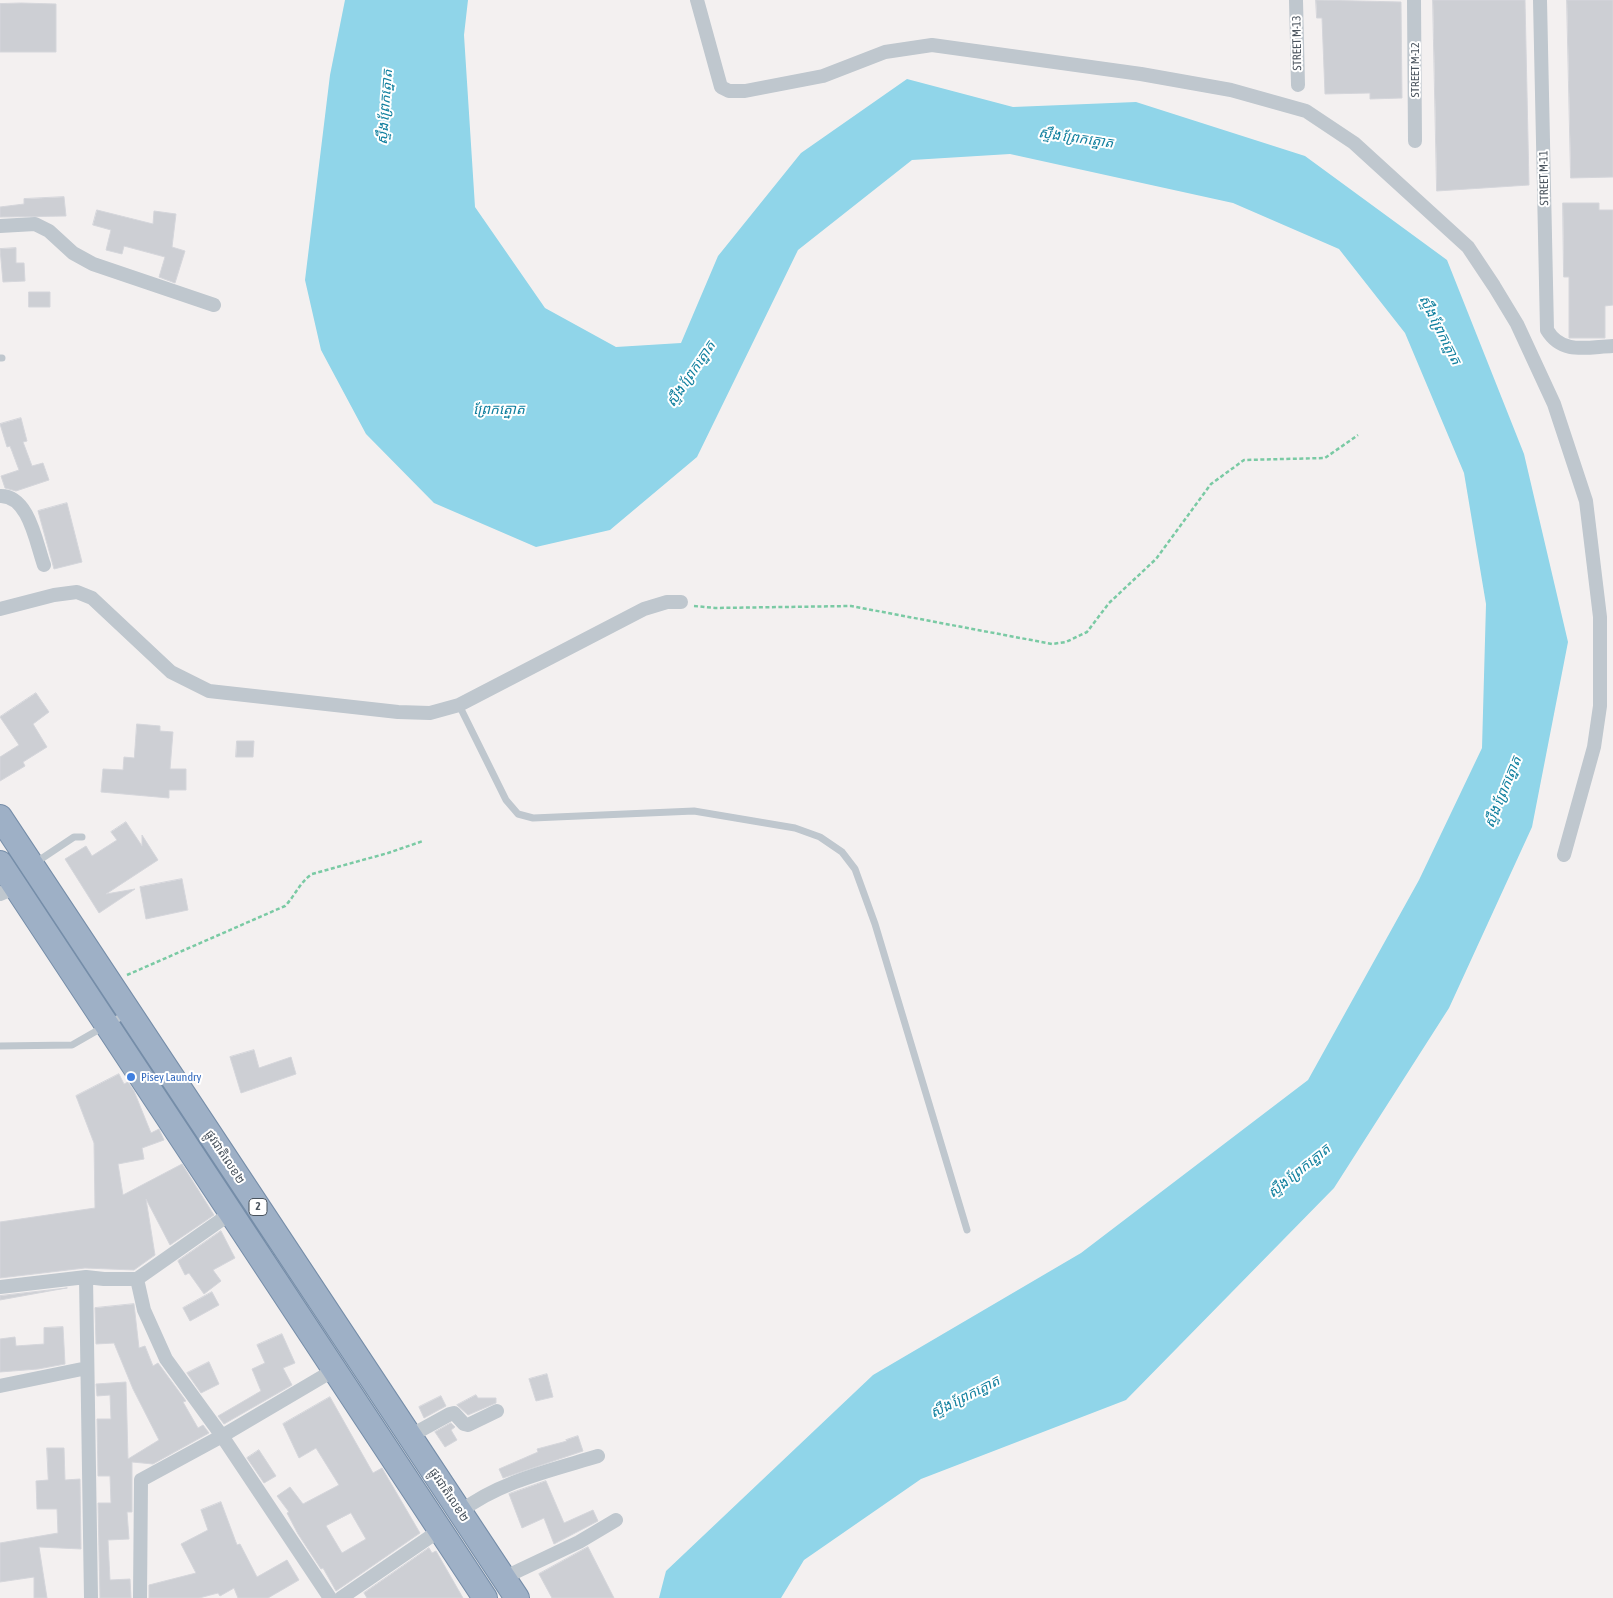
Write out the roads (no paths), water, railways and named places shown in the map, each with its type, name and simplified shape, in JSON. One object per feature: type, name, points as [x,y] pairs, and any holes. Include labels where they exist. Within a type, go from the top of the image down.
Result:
[{"type":"highway","name":"ផ្លូវជាតិលេខ២","points":[[0,817],[517,1598]]},
{"type":"highway","name":"ផ្លូវជាតិលេខ២","points":[[0,863],[8,890],[108,1026],[485,1598]]},
{"type":"street","points":[[697,0],[720,87],[729,91],[745,91],[823,76],[886,52],[932,45],[974,49],[1049,63],[1165,78],[1231,90],[1306,111],[1354,143],[1468,247],[1517,324],[1554,404],[1586,501],[1600,617],[1600,706],[1594,747],[1564,855]]},
{"type":"street","name":"STREET M-13","points":[[1296,0],[1298,85]]},
{"type":"street","name":"STREET M-12","points":[[1414,0],[1415,141]]},
{"type":"street","name":"STREET M-11","points":[[1540,0],[1546,330],[1553,340],[1564,347],[1613,346]]},
{"type":"street","points":[[0,226],[35,224],[49,231],[73,253],[93,264],[214,304]]},
{"type":"street","points":[[0,496],[16,499],[23,509],[44,565]]},
{"type":"street","points":[[0,609],[54,595],[78,592],[92,598],[116,618],[130,635],[171,672],[209,691],[398,712],[430,713],[459,705],[644,609],[668,602],[681,602]]},
{"type":"street","points":[[0,1287],[86,1277],[137,1279],[231,1213]]},
{"type":"street","points":[[86,1277],[91,1598]]},
{"type":"street","points":[[137,1279],[144,1310],[166,1358],[222,1436],[330,1598]]},
{"type":"street","points":[[0,1386],[87,1368]]},
{"type":"street","points":[[140,1598],[141,1480],[222,1436],[334,1370]]},
{"type":"street","points":[[410,1436],[450,1414],[454,1413],[464,1424],[468,1425],[497,1411]]},
{"type":"street","points":[[460,1512],[482,1497],[556,1468],[598,1456]]},
{"type":"street","points":[[503,1578],[579,1542],[616,1520]]},
{"type":"street","points":[[340,1598],[440,1530]]},
{"type":"lane","points":[[459,705],[506,800],[518,814],[533,818],[694,811],[795,828],[820,837],[842,852],[855,869],[875,924],[967,1230]]},
{"type":"lane","points":[[32,865],[74,837],[82,837]]},
{"type":"lane","points":[[0,1046],[72,1045],[108,1026],[129,1012]]},
{"type":"water","name":"ព្រែកត្នោត","points":[[345,0],[468,0],[464,35],[475,207],[545,308],[616,347],[681,343],[718,256],[801,153],[907,79],[1013,107],[1136,102],[1305,156],[1447,260],[1524,454],[1568,642],[1532,827],[1449,1008],[1334,1188],[1126,1400],[921,1479],[804,1560],[781,1598],[659,1598],[666,1571],[873,1375],[1081,1253],[1308,1080],[1419,880],[1482,748],[1486,604],[1464,473],[1405,333],[1339,249],[1233,203],[1010,154],[912,160],[798,250],[697,457],[610,530],[536,547],[434,503],[366,434],[321,350],[305,280],[330,75]]},
{"type":"place","name":"Pisey Laundry","points":[[131,1077]]},
{"type":"water label","name":"ស្ទឹង ព្រែកត្នោត","points":[[385,107]]},
{"type":"water label","name":"ស្ទឹង ព្រែកត្នោត","points":[[1076,138]]},
{"type":"water label","name":"ស្ទឹង ព្រែកត្នោត","points":[[1440,330]]},
{"type":"water label","name":"ស្ទឹង ព្រែកត្នោត","points":[[691,374]]},
{"type":"water label","name":"ស្ទឹង ព្រែកត្នោត","points":[[1503,792]]},
{"type":"water label","name":"ស្ទឹង ព្រែកត្នោត","points":[[1299,1171]]},
{"type":"water label","name":"ស្ទឹង ព្រែកត្នោត","points":[[965,1397]]}]
